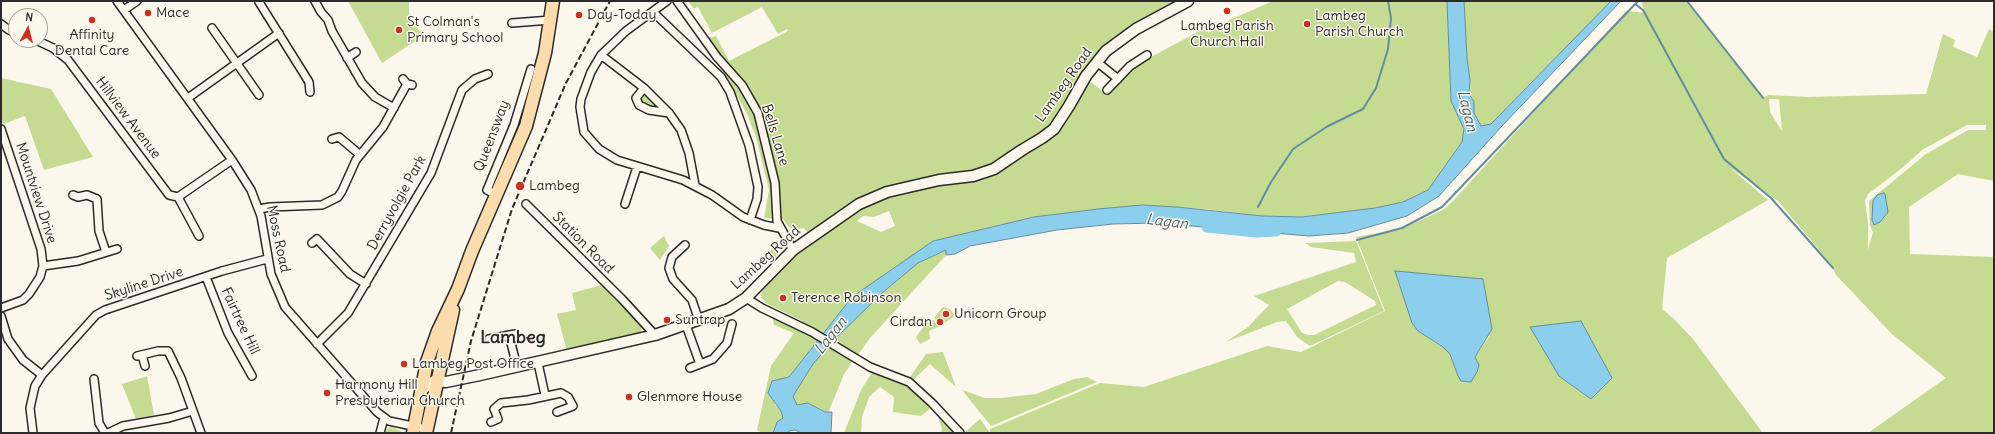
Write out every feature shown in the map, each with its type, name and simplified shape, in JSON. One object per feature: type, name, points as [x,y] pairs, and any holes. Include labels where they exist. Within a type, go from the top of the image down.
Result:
[{"type":"highway","name":"Queensway","points":[[414,430],[426,371],[438,331],[458,289],[472,251],[526,126],[533,83],[550,20],[553,1]]},
{"type":"highway","name":"Queensway","points":[[426,431],[435,382],[458,289]]},
{"type":"main road","name":"Lambeg Road","points":[[435,382],[452,381],[538,363],[655,335],[699,321],[729,308],[746,298],[793,250],[859,204],[887,192],[939,180],[972,176],[994,169],[1054,128],[1070,106],[1086,76],[1106,51],[1136,29],[1188,1]]},
{"type":"main road","points":[[422,390],[435,382],[426,371]]},
{"type":"street","name":"Moss Road","points":[[117,1],[232,160],[251,190],[260,209],[267,259],[275,287],[285,307],[377,412],[384,418],[414,430],[426,431]]},
{"type":"street","points":[[124,10],[137,1]]},
{"type":"street","points":[[315,1],[320,12],[328,20],[347,58],[362,83],[375,97],[394,108]]},
{"type":"street","points":[[667,1],[626,31],[601,55],[591,72],[581,99],[580,107],[584,132],[588,138],[609,156],[695,185],[712,195],[732,210],[750,220],[779,228]]},
{"type":"street","name":"Bells Lane","points":[[677,1],[718,57],[742,85],[758,113],[775,183],[777,221],[779,228],[793,250]]},
{"type":"street","points":[[260,2],[309,82],[310,92]]},
{"type":"street","points":[[653,12],[721,77],[730,92],[749,145],[758,187],[757,200],[750,220]]},
{"type":"street","points":[[512,23],[550,20]]},
{"type":"street","points":[[212,28],[259,95]]},
{"type":"street","points":[[188,98],[279,33]]},
{"type":"street","name":"Hillview Avenue","points":[[48,46],[68,60],[169,195],[178,197],[199,236]]},
{"type":"street","points":[[347,58],[356,52]]},
{"type":"street","points":[[601,55],[644,88],[669,113],[681,130],[694,171],[695,185]]},
{"type":"street","points":[[1107,90],[1130,66],[1147,55]]},
{"type":"street","points":[[1097,62],[1118,79]]},
{"type":"street","name":"Queensway","points":[[531,68],[533,83]]},
{"type":"street","name":"Derryvolgie Park","points":[[317,344],[348,313],[431,173],[462,90],[485,77]]},
{"type":"street","points":[[260,209],[270,207],[313,206],[328,203],[338,197],[359,154],[375,138],[394,108],[407,82]]},
{"type":"street","points":[[644,88],[636,98],[640,105],[648,110],[669,113]]},
{"type":"street","name":"Mountview Drive","points":[[1,129],[41,249],[43,266],[40,277],[24,300],[1,308]]},
{"type":"street","points":[[332,139],[339,137],[359,154]]},
{"type":"street","points":[[178,197],[232,160]]},
{"type":"street","points":[[625,204],[638,167]]},
{"type":"street","points":[[73,195],[78,197],[87,195],[97,199],[99,231],[106,252]]},
{"type":"street","name":"Station Road","points":[[526,204],[622,299],[655,335]]},
{"type":"street","points":[[312,243],[316,239],[350,274],[366,284]]},
{"type":"street","points":[[685,245],[672,257],[669,268],[673,279],[692,300],[699,321]]},
{"type":"street","name":"Mountview Drive","points":[[43,266],[78,261],[117,248]]},
{"type":"street","name":"Skyline Drive","points":[[33,433],[30,408],[32,390],[42,375],[96,316],[105,310],[242,265],[267,259]]},
{"type":"street","name":"Fairtree Hill","points":[[206,277],[228,333],[252,376]]},
{"type":"street","points":[[746,298],[762,308],[812,332],[868,366],[909,382],[932,403],[960,433]]},
{"type":"street","points":[[1,316],[8,339],[23,360],[42,375]]},
{"type":"street","points":[[686,325],[700,364]]},
{"type":"street","points":[[690,368],[713,359],[727,343],[731,328],[721,330]]},
{"type":"street","points":[[489,339],[512,334],[517,367]]},
{"type":"street","points":[[145,366],[140,356],[158,351],[168,351],[181,378],[201,433]]},
{"type":"street","points":[[538,363],[546,395]]},
{"type":"street","points":[[94,379],[99,423],[107,433],[123,426],[169,418],[193,411]]},
{"type":"street","points":[[491,422],[498,419],[494,409],[501,402],[528,400],[561,393],[568,397],[573,406],[557,412]]},
{"type":"street","points":[[380,433],[384,418]]},
{"type":"green space","name":"St Colman's Primary School","points":[[348,1],[409,1],[409,16],[417,23],[418,30],[426,34],[382,63]]},
{"type":"green space","points":[[688,1],[1176,1],[1131,25],[1105,44],[1042,136],[1088,80],[1107,94],[1138,64],[1205,28],[1208,33],[1225,22],[1273,1],[1447,1],[1451,101],[1464,129],[1462,142],[1428,190],[1403,202],[1375,208],[1302,217],[1262,216],[1206,209],[1142,205],[1034,217],[933,241],[852,297],[789,377],[772,381],[775,405],[782,411],[783,419],[777,422],[773,433],[762,433],[757,430],[771,366],[794,333],[774,325],[773,318],[797,329],[802,321],[766,303],[761,297],[761,292],[795,254],[813,240],[804,228],[794,230],[788,226],[783,219],[764,218],[769,190],[756,137],[748,116],[729,80],[702,42],[708,38],[716,36],[729,61],[788,31],[787,29],[778,34],[762,7],[712,33],[698,7],[694,9]],"holes":[[[889,211],[895,226],[881,232],[857,221],[863,216],[874,217]]]},
{"type":"green space","points":[[1464,1],[1611,1],[1491,124],[1481,126],[1474,113],[1474,102],[1469,94],[1470,80],[1467,58]]},
{"type":"green space","points":[[1641,1],[1688,1],[1764,97],[1769,95],[1808,97],[1926,94],[1943,34],[1955,40],[1953,47],[1977,57],[1989,29],[1994,32],[1994,181],[1958,174],[1909,207],[1910,254],[1994,257],[1994,433],[1868,433],[1946,378],[1892,334],[1836,275],[1830,263],[1778,201],[1729,167],[1768,200],[1667,258],[1662,309],[1693,339],[1763,433],[990,432],[990,429],[1100,383],[1144,387],[1267,346],[1301,352],[1385,311],[1356,237],[1401,229],[1443,210],[1453,201],[1626,11],[1645,13]],"holes":[[[1769,99],[1779,99],[1782,131],[1770,112]],[[1967,125],[1986,125],[1986,130],[1968,130],[1926,154],[1869,201],[1870,225],[1873,232],[1868,250],[1868,224],[1865,201],[1868,194],[1901,169],[1922,150]],[[1418,331],[1489,336],[1475,357],[1458,376],[1450,354],[1443,347]],[[1559,376],[1612,378],[1591,399]]]},
{"type":"green space","points":[[1,78],[51,89],[93,157],[44,170],[25,116],[3,124],[1,118]]},
{"type":"green space","points":[[645,94],[661,110],[649,108],[640,104],[640,100]]},
{"type":"green space","points":[[664,236],[669,246],[660,260],[650,248]]},
{"type":"green space","points":[[1356,241],[1384,311],[1310,346],[1297,337],[1286,321],[1277,322],[1226,342],[1248,327],[1269,305],[1254,296],[1356,262],[1354,253],[1311,247],[1305,243]],"holes":[[[1338,281],[1345,282],[1375,301],[1376,305],[1314,335],[1302,333],[1287,309]]]},
{"type":"green space","points":[[771,243],[779,244],[776,257],[771,260]]},
{"type":"green space","points":[[946,250],[946,255],[870,338],[857,356],[833,341],[882,293],[918,263]]},
{"type":"green space","points":[[602,285],[643,325],[640,334],[567,351],[557,314],[576,310],[572,293]]},
{"type":"green space","points":[[943,307],[950,309],[955,316],[941,325],[934,318]]},
{"type":"green space","points":[[933,320],[940,326],[929,331],[930,339],[920,344],[916,337],[928,321],[930,323]]},
{"type":"green space","points":[[829,345],[853,361],[844,374],[829,411],[825,412],[808,403],[797,405],[792,396],[813,364]]},
{"type":"green space","points":[[943,352],[956,387],[930,364],[913,380],[910,377],[926,354]]},
{"type":"green space","points":[[873,371],[907,385],[932,407],[921,416],[893,412],[894,397],[880,387],[869,397],[862,417],[861,433],[844,433],[861,390]]},
{"type":"green space","points":[[147,376],[154,415],[136,419],[122,384]]},
{"type":"green space","points":[[1087,377],[1097,382],[991,426],[962,390],[985,398],[1001,398],[1036,394],[1074,379]]},
{"type":"green space","points":[[937,413],[956,433],[941,433],[942,429]]},
{"type":"green space","points":[[980,419],[990,433],[965,432]]},
{"type":"green space","points":[[391,427],[401,431],[402,433],[385,433],[388,428]]},
{"type":"water","points":[[1447,1],[1464,1],[1467,58],[1470,80],[1469,94],[1474,102],[1474,113],[1481,126],[1491,124],[1611,1],[1621,1],[1501,127],[1439,196],[1407,216],[1348,233],[1309,236],[1156,223],[1113,224],[1057,230],[970,246],[955,254],[946,255],[946,250],[918,263],[882,293],[833,341],[813,364],[793,396],[797,405],[808,403],[825,412],[832,412],[831,433],[801,433],[795,430],[789,431],[788,433],[773,433],[777,422],[783,418],[781,411],[768,393],[772,381],[789,377],[852,297],[933,241],[1034,217],[1098,209],[1142,205],[1177,207],[1262,216],[1302,217],[1375,208],[1403,202],[1428,190],[1462,142],[1464,129],[1451,101]]},
{"type":"water","points":[[1884,193],[1888,212],[1880,222],[1874,225],[1872,220],[1873,201],[1877,195]]},
{"type":"water","points":[[1395,271],[1483,279],[1492,329],[1475,357],[1479,365],[1471,382],[1461,381],[1450,354],[1443,347],[1418,331],[1412,323]]},
{"type":"water","points":[[1581,321],[1612,378],[1591,399],[1559,376],[1530,327]]},
{"type":"waterway","points":[[1258,207],[1271,182],[1293,149],[1328,126],[1363,109],[1376,88],[1388,49],[1391,18],[1388,1]]},
{"type":"waterway","points":[[1357,240],[1402,228],[1442,207],[1638,1]]},
{"type":"waterway","points":[[1687,1],[1763,98]]},
{"type":"waterway","points":[[1635,4],[1643,10],[1724,159],[1771,198],[1833,268]]},
{"type":"waterway","name":"Lagan","points":[[1207,227],[1256,232],[1276,231]]},
{"type":"railway","points":[[451,433],[471,341],[512,209],[566,83],[610,1]]},
{"type":"place","name":"Lambeg Parish Church Hall","points":[[1227,11]]},
{"type":"place","name":"Mace","points":[[148,13]]},
{"type":"place","name":"Day-Today","points":[[579,15]]},
{"type":"place","name":"Affinity Dental Care","points":[[92,20]]},
{"type":"place","name":"Lambeg Parish Church","points":[[1307,24]]},
{"type":"place","name":"St Colman's Primary School","points":[[399,30]]},
{"type":"place","name":"Lambeg","points":[[520,186]]},
{"type":"place","name":"Terence Robinson","points":[[783,298]]},
{"type":"place","name":"Unicorn Group","points":[[946,314]]},
{"type":"place","name":"Suntrap","points":[[667,320]]},
{"type":"place","name":"Cirdan","points":[[940,322]]},
{"type":"place","name":"Lambeg Post Office","points":[[404,364]]},
{"type":"place","name":"Harmony Hill Presbyterian Church","points":[[327,393]]},
{"type":"place","name":"Glenmore House","points":[[629,397]]},
{"type":"district","name":"Lambeg","points":[[513,338]]}]
